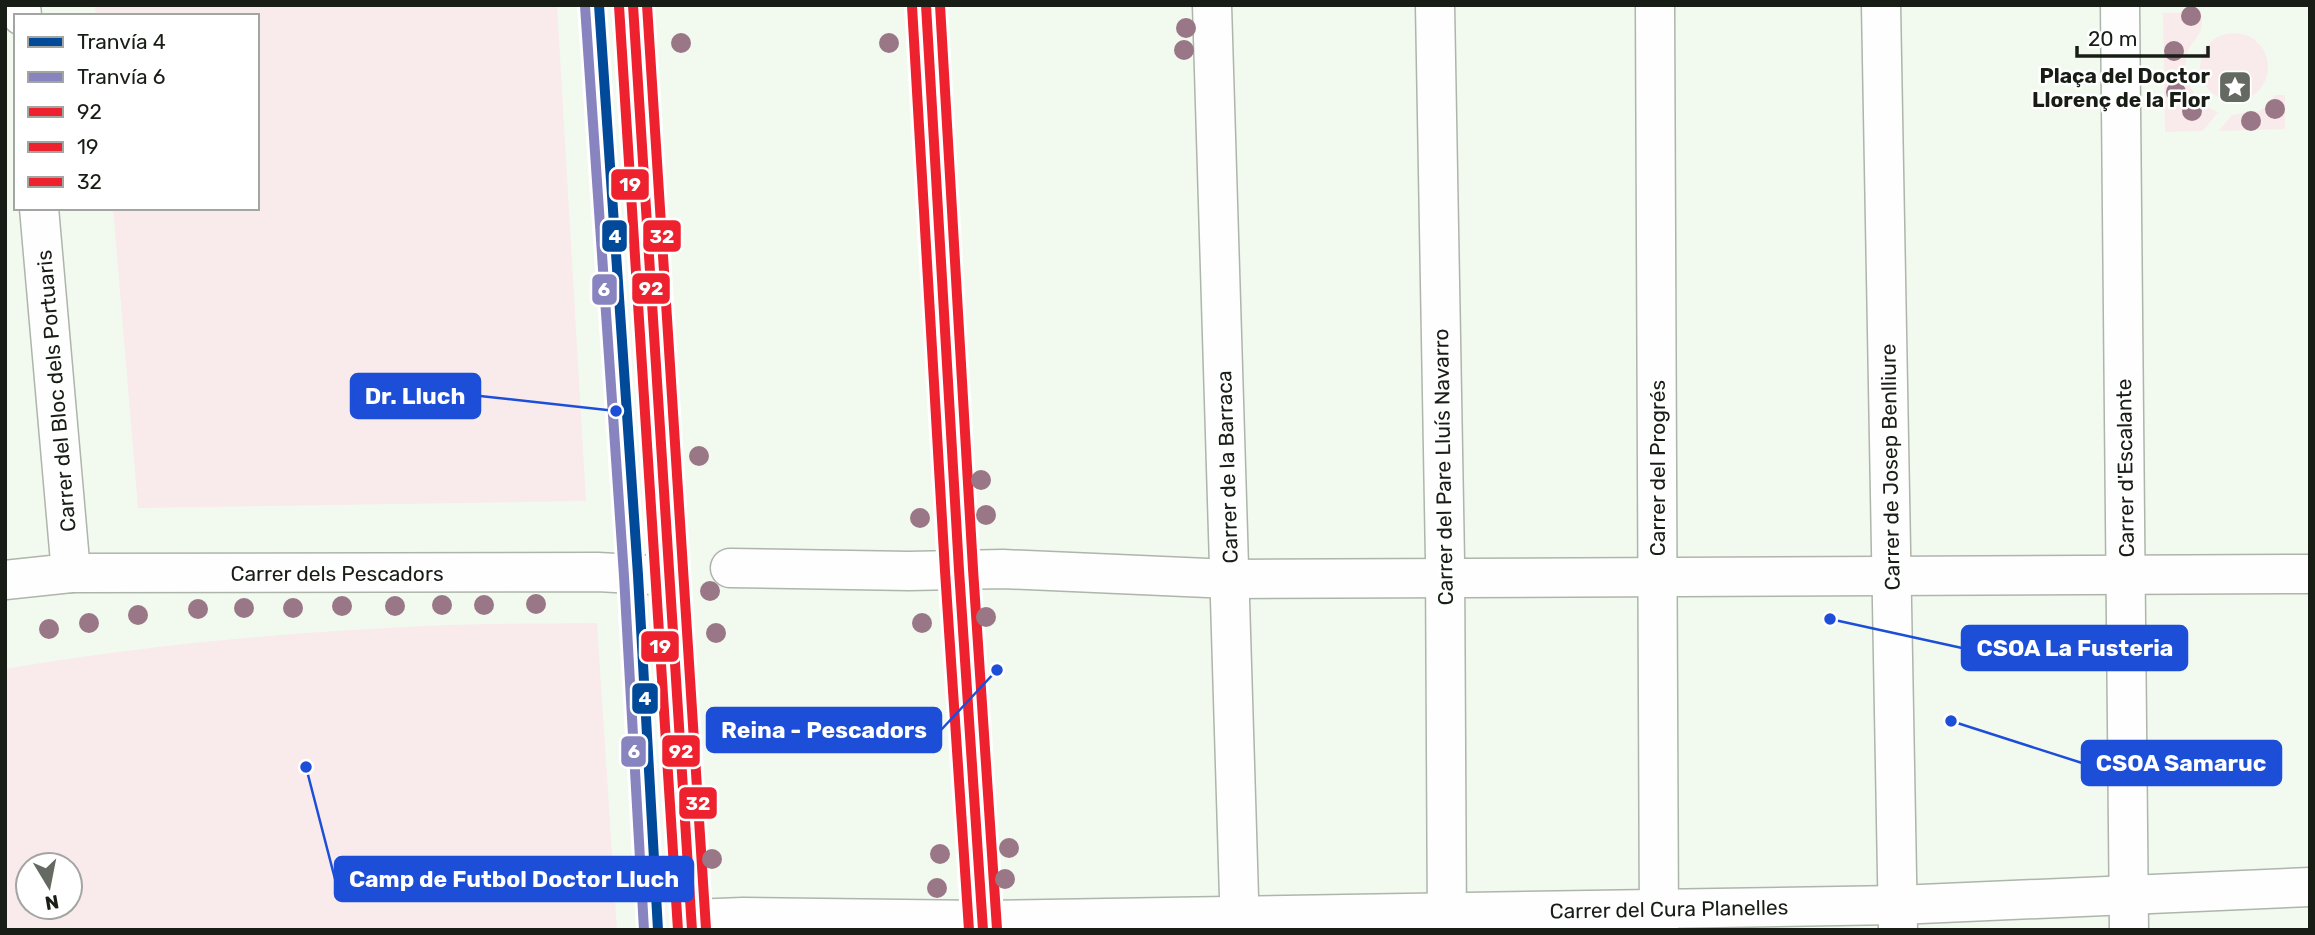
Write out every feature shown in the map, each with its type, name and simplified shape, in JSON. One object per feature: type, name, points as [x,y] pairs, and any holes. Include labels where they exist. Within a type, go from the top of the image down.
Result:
[{"type":"street","points":[[633,5],[692,924]]},
{"type":"street","points":[[926,5],[958,570],[982,925]]},
{"type":"street","name":"Carrer de la Barraca","points":[[1212,5],[1240,923]]},
{"type":"street","name":"Carrer del Pare Lluís Navarro","points":[[1435,5],[1447,922]]},
{"type":"street","name":"Carrer del Progrés","points":[[1655,5],[1659,919]]},
{"type":"street","name":"Carrer de Josep Benlliure","points":[[1881,5],[1898,918]]},
{"type":"street","name":"Carrer d'Escalante","points":[[2120,5],[2130,912]]},
{"type":"street","name":"Carrer del Bloc dels Portuaris","points":[[39,210],[71,573]]},
{"type":"street","points":[[730,568],[909,571],[1003,569],[1230,579],[2310,574]]},
{"type":"street","name":"Carrer dels Pescadors","points":[[5,580],[71,573],[598,572],[669,576]]},
{"type":"street","name":"Carrer del Cura Planelles","points":[[692,924],[743,917],[982,925],[1898,918],[2130,912],[2310,887]]},
{"type":"shaded area","points":[[95,5],[557,5],[586,501],[138,508],[113,210],[259,210],[259,14],[96,14]]},
{"type":"shaded area","points":[[2201,12],[2202,27],[2187,53],[2186,72],[2196,96],[2218,112],[2203,131],[2165,132],[2163,13]]},
{"type":"shaded area","points":[[2234,33],[2247,36],[2258,43],[2265,54],[2268,67],[2265,80],[2258,91],[2247,98],[2234,101],[2221,98],[2210,91],[2203,80],[2200,67],[2203,54],[2210,43],[2221,36]]},
{"type":"shaded area","points":[[2275,95],[2285,95],[2285,129],[2219,131],[2232,115],[2259,111],[2268,105]]},
{"type":"shaded area","points":[[597,623],[617,930],[5,930],[5,669],[115,652],[282,635],[485,624]]},
{"type":"tram line","name":"4","points":[[599,5],[638,575],[658,930]]},
{"type":"tram line","name":"6","points":[[585,6],[624,576],[644,930]]},
{"type":"transit line","name":"92","points":[[633,5],[692,930]]},
{"type":"transit line","name":"32","points":[[647,5],[706,929]]},
{"type":"transit line","name":"92","points":[[926,5],[983,930]]},
{"type":"transit line","name":"32","points":[[940,5],[997,929]]},
{"type":"transit line","name":"19","points":[[619,6],[678,930]]},
{"type":"transit line","name":"19","points":[[912,6],[969,930]]},
{"type":"place","name":"Plaça del Doctor Llorenç de la Flor","points":[[2235,87]]},
{"type":"place","name":"Dr. Lluch","points":[[616,411]]},
{"type":"place","name":"CSOA La Fusteria","points":[[1830,619]]},
{"type":"place","name":"Reina - Pescadors","points":[[997,670]]},
{"type":"place","name":"CSOA Samaruc","points":[[1951,721]]},
{"type":"place","name":"Camp de Futbol Doctor Lluch","points":[[306,767]]}]
